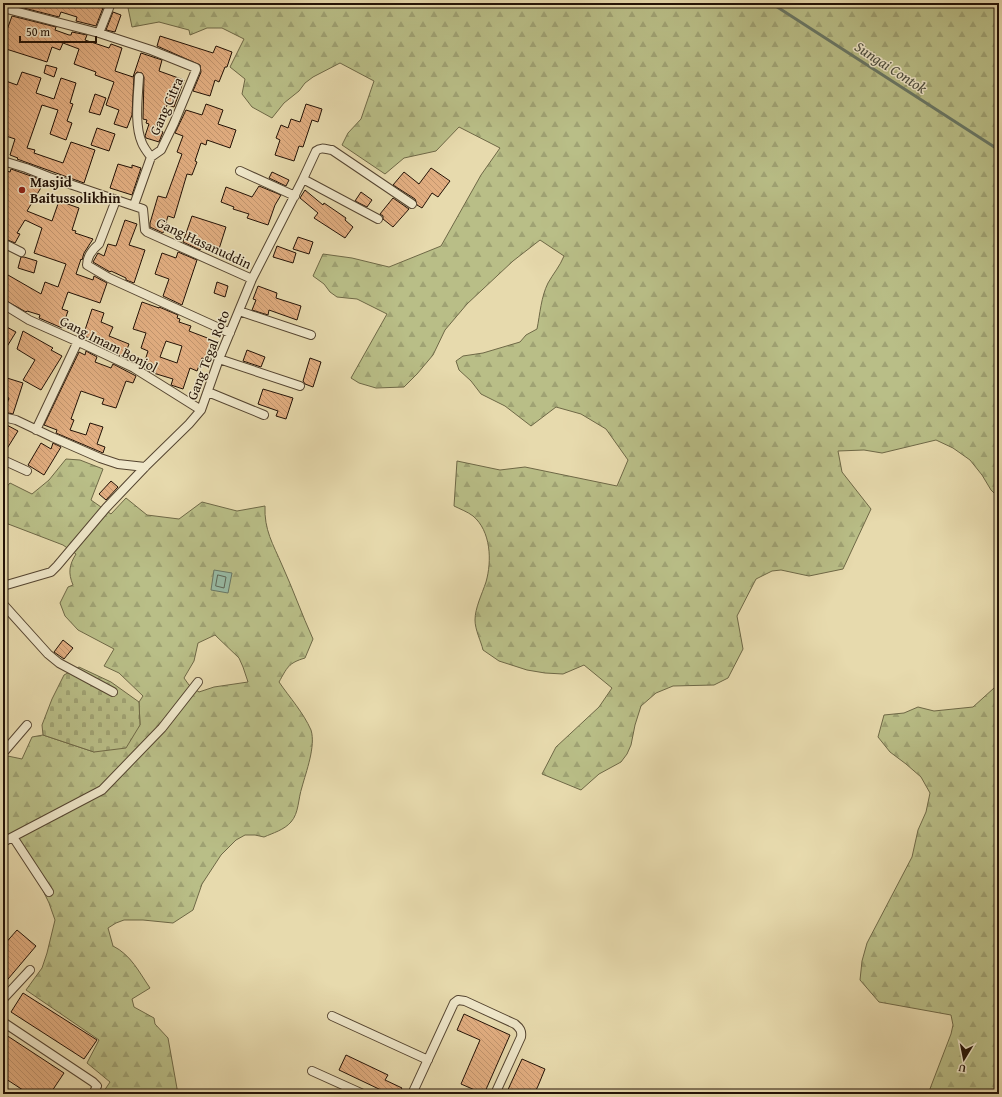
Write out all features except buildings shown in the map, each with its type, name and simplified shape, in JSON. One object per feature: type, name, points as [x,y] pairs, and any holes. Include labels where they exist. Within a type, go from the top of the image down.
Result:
[{"type":"street","points":[[99,33],[111,3]]},
{"type":"street","name":"Gang Citra","points":[[3,8],[99,33],[151,50],[196,69],[171,130],[160,150],[151,157],[134,205]]},
{"type":"street","points":[[139,77],[137,111],[140,136],[142,144],[151,157]]},
{"type":"street","name":"Gang Tegal Roto","points":[[3,586],[51,572],[106,508],[201,410],[219,358],[252,280],[316,151],[319,148],[332,150],[412,204]]},
{"type":"street","points":[[3,161],[134,205]]},
{"type":"street","points":[[240,171],[295,196]]},
{"type":"street","points":[[303,179],[378,219]]},
{"type":"street","points":[[116,200],[99,244],[87,260],[87,265],[109,278],[230,333]]},
{"type":"street","name":"Gang Hasanuddin","points":[[134,205],[143,209],[145,230],[147,232],[252,280]]},
{"type":"street","points":[[3,243],[21,252]]},
{"type":"street","name":"Gang Imam Bonjol","points":[[3,304],[29,320],[134,368],[201,410]]},
{"type":"street","points":[[239,312],[312,336]]},
{"type":"street","points":[[36,430],[78,342]]},
{"type":"street","points":[[219,358],[300,386]]},
{"type":"street","points":[[208,392],[264,415]]},
{"type":"street","points":[[3,416],[16,420],[100,458],[118,464],[145,467]]},
{"type":"street","points":[[3,460],[28,471]]},
{"type":"street","points":[[3,604],[48,654],[59,663],[113,692]]},
{"type":"street","points":[[3,842],[102,790],[162,728],[198,682]]},
{"type":"street","points":[[3,753],[27,725]]},
{"type":"street","points":[[13,837],[49,892]]},
{"type":"street","points":[[3,999],[30,970]]},
{"type":"street","points":[[412,1094],[454,1003],[458,1000],[465,1001],[515,1024],[520,1029],[522,1034],[495,1094]]},
{"type":"street","points":[[332,1016],[428,1060]]},
{"type":"street","points":[[3,1022],[93,1082],[97,1086],[93,1094]]},
{"type":"street","points":[[312,1071],[363,1094]]},
{"type":"green space","points":[[127,3],[999,3],[999,498],[991,490],[982,475],[970,460],[953,448],[936,440],[882,453],[864,450],[838,451],[842,472],[871,509],[843,569],[809,576],[781,570],[772,571],[756,579],[737,616],[743,649],[728,678],[714,685],[673,686],[656,693],[641,706],[631,745],[621,762],[599,774],[581,790],[542,774],[556,747],[599,707],[612,688],[584,665],[563,674],[545,673],[527,670],[499,661],[483,650],[476,628],[475,615],[488,574],[489,556],[487,538],[479,522],[473,516],[454,506],[457,461],[500,470],[525,467],[617,486],[628,460],[606,429],[581,414],[556,407],[531,426],[505,406],[481,394],[471,381],[459,370],[456,361],[463,356],[483,353],[520,342],[526,335],[537,329],[542,300],[546,288],[564,256],[540,240],[513,261],[467,304],[445,330],[433,355],[404,387],[376,388],[359,383],[351,378],[387,314],[357,299],[337,297],[330,292],[324,284],[313,276],[323,254],[352,258],[389,267],[441,246],[481,175],[500,148],[459,127],[436,151],[404,158],[385,174],[342,145],[348,133],[361,119],[374,81],[340,63],[313,77],[305,83],[299,91],[284,103],[272,118],[252,107],[242,94],[245,79],[230,67],[244,39],[222,28],[207,28],[190,35],[189,30],[159,22],[132,27]]},
{"type":"green space","points":[[66,459],[80,460],[103,469],[91,500],[111,514],[126,498],[147,515],[179,519],[202,502],[237,511],[265,506],[266,522],[270,537],[313,639],[305,658],[291,664],[279,682],[304,717],[311,730],[312,736],[310,759],[294,818],[285,827],[264,837],[245,835],[236,840],[221,855],[202,884],[193,910],[173,923],[124,920],[108,928],[113,946],[130,959],[150,988],[132,999],[134,1007],[154,1018],[155,1024],[168,1038],[178,1094],[102,1094],[110,1082],[87,1063],[99,1040],[26,990],[42,968],[55,920],[49,903],[24,851],[9,840],[3,840],[3,755],[22,759],[32,737],[43,735],[94,752],[140,725],[139,702],[143,696],[119,673],[104,666],[114,649],[78,630],[65,616],[60,603],[68,587],[73,585],[70,577],[70,569],[76,554],[63,545],[3,522],[3,491],[10,483],[32,494],[49,480]],"holes":[[[215,635],[239,658],[248,682],[214,687],[199,692],[189,685],[184,678],[194,661],[198,643]]]},
{"type":"green space","points":[[79,667],[111,682],[139,702],[140,725],[126,748],[94,752],[43,735],[42,725],[52,699],[64,675]]},
{"type":"green space","points":[[994,688],[999,688],[999,1094],[928,1094],[951,1034],[953,1025],[951,1015],[879,1002],[860,980],[862,961],[867,943],[912,857],[918,830],[926,812],[930,793],[921,777],[890,752],[878,737],[884,715],[904,713],[918,707],[934,711],[973,707]]},
{"type":"water","points":[[214,570],[232,573],[228,593],[211,590]]},
{"type":"waterway","name":"Sungai Contok","points":[[771,3],[999,150]]},
{"type":"place","name":"Masjid Baitussolikhin","points":[[22,190]]}]
